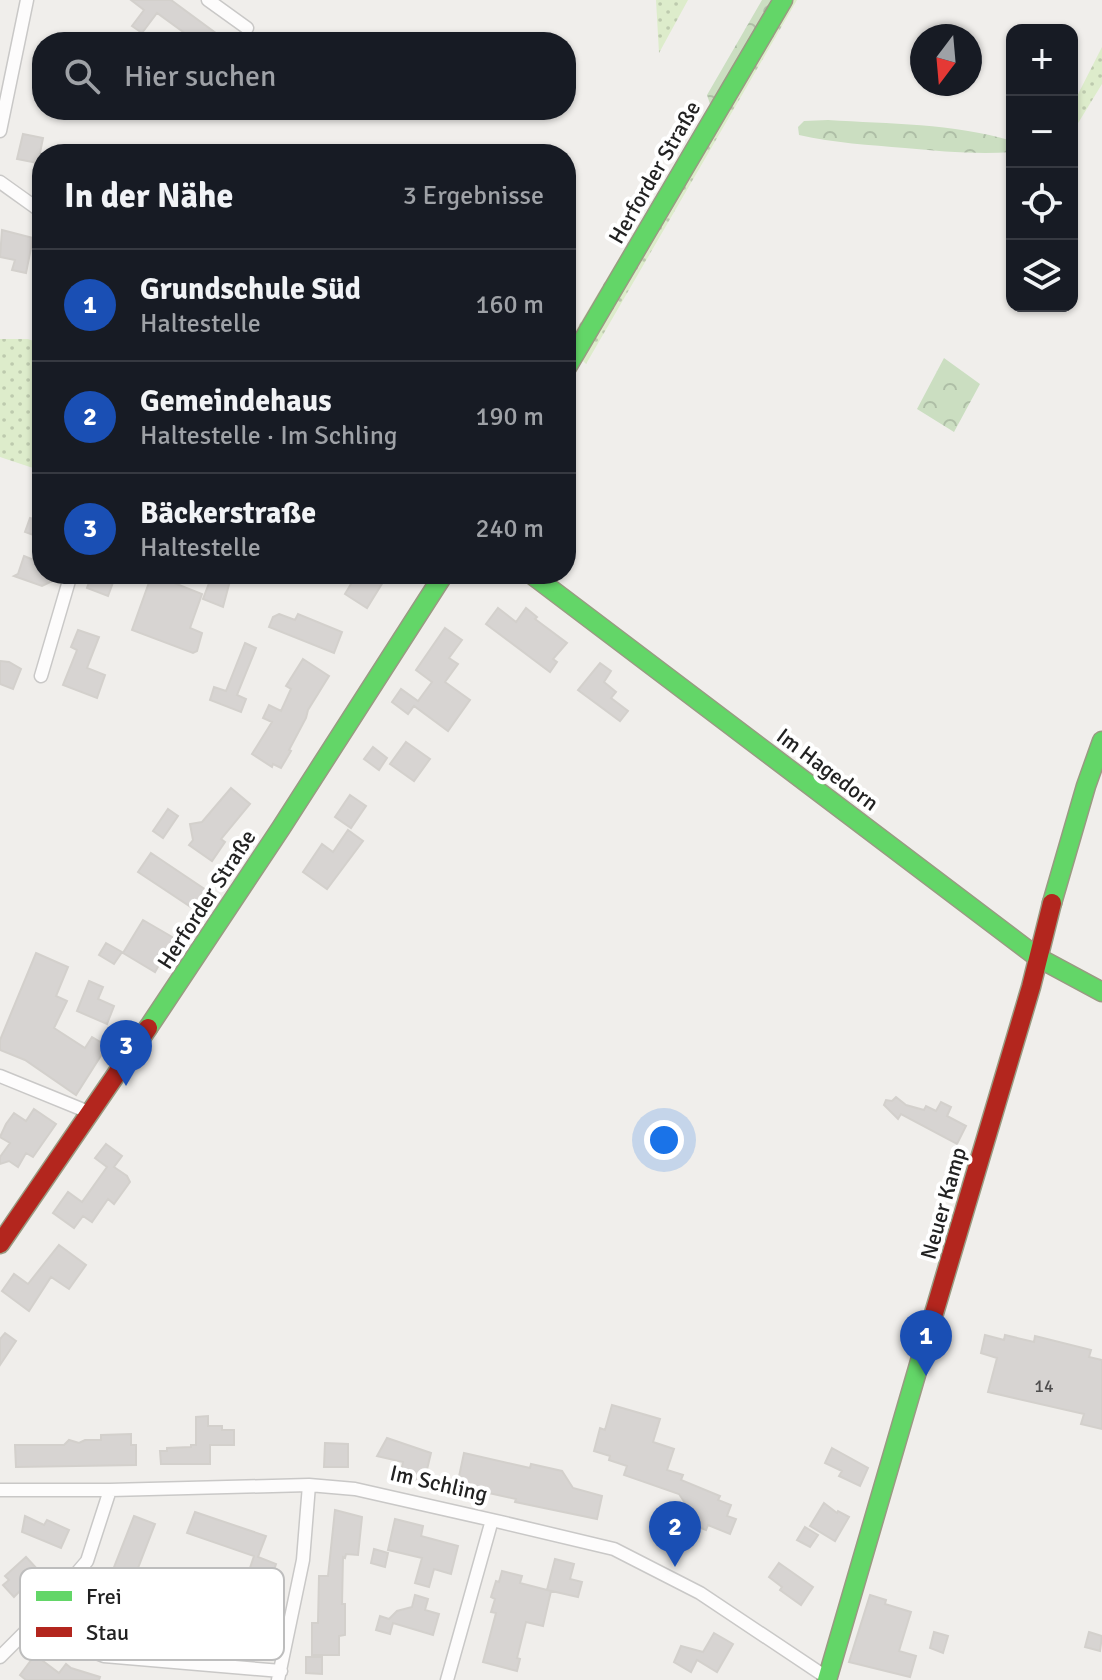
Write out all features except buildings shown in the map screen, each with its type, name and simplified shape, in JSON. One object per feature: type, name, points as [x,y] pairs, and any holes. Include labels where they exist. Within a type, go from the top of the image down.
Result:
[{"type":"street","points":[[0,131],[27,0]]},
{"type":"street","points":[[208,0],[247,28]]},
{"type":"street","name":"Herforder Straße","points":[[576,352],[783,0]]},
{"type":"street","points":[[0,182],[32,205]]},
{"type":"street","points":[[41,676],[68,584]]},
{"type":"street","name":"Herforder Straße","points":[[0,1244],[304,794],[438,584]]},
{"type":"street","name":"Im Hagedorn","points":[[544,584],[1037,957],[1102,992]]},
{"type":"street","name":"Neuer Kamp","points":[[827,1678],[1027,1002],[1086,786],[1102,741]]},
{"type":"street","points":[[0,1076],[91,1113]]},
{"type":"street","points":[[284,1651],[303,1560],[309,1485]]},
{"type":"street","name":"Im Schling","points":[[0,1490],[309,1485],[355,1489],[492,1520],[614,1549],[700,1593],[827,1678]]},
{"type":"street","points":[[81,1568],[87,1561],[110,1490]]},
{"type":"street","points":[[447,1680],[492,1520]]},
{"type":"street","points":[[0,1657],[20,1637]]},
{"type":"street","points":[[141,1660],[279,1675]]},
{"type":"green space","points":[[656,0],[688,0],[659,53]]},
{"type":"green space","points":[[762,0],[773,0],[710,104],[707,95]]},
{"type":"green space","points":[[773,0],[797,0],[586,364],[576,354],[576,330]]},
{"type":"green space","points":[[1102,47],[1102,84],[1078,123],[1078,94]]},
{"type":"green space","points":[[804,121],[921,125],[967,131],[1006,139],[1006,152],[972,153],[825,140],[799,135],[798,127]]},
{"type":"green space","points":[[0,339],[28,339],[32,340],[32,468],[0,457]]},
{"type":"green space","points":[[944,358],[980,384],[954,432],[917,409]]},
{"type":"traffic: fast","points":[[576,352],[783,0]]},
{"type":"traffic: fast","points":[[148,1028],[438,584]]},
{"type":"traffic: fast","points":[[544,584],[1037,957],[1102,992]]},
{"type":"traffic: fast","points":[[1052,903],[1102,741]]},
{"type":"traffic: fast","points":[[827,1680],[932,1320]]},
{"type":"traffic: jam","points":[[932,1320],[1031,987],[1052,903]]},
{"type":"traffic: jam","points":[[0,1244],[148,1028]]},
{"type":"place","name":"Bäckerstraße","points":[[126,1086]]},
{"type":"place","name":"Grundschule Süd","points":[[926,1376]]},
{"type":"place","name":"Gemeindehaus","points":[[675,1567]]}]
